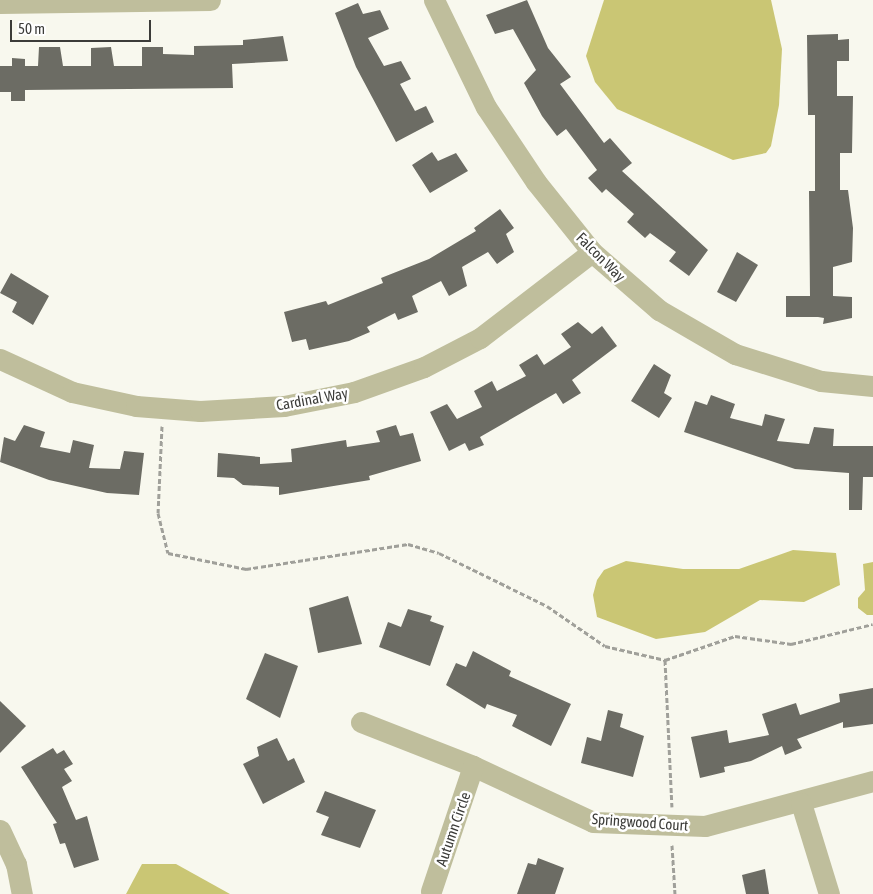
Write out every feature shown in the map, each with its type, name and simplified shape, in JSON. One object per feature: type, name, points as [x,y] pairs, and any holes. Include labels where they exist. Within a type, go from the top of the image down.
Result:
[{"type":"street","points":[[0,3],[210,0]]},
{"type":"street","name":"Falcon Way","points":[[434,0],[486,107],[536,182],[592,252],[659,310],[736,354],[820,381],[873,386]]},
{"type":"street","name":"Cardinal Way","points":[[0,359],[72,392],[163,408],[284,406],[354,392],[424,367],[480,338],[592,252]]},
{"type":"street","name":"Springwood Court","points":[[361,722],[473,766],[592,822],[705,826],[801,803],[873,781]]},
{"type":"street","name":"Autumn Circle","points":[[431,891],[473,766]]},
{"type":"street","points":[[801,803],[829,894]]},
{"type":"street","points":[[0,830],[16,864],[22,894]]},
{"type":"path","points":[[163,408],[158,513],[168,553],[246,569],[408,544],[439,553],[548,606],[605,646],[665,660],[735,636],[791,644],[873,624]]},
{"type":"path","points":[[665,660],[673,744],[672,812]]},
{"type":"path","points":[[672,845],[675,894]]},
{"type":"shaded area","points":[[604,0],[771,0],[782,49],[779,105],[771,146],[766,153],[733,160],[617,109],[595,82],[586,56]]},
{"type":"shaded area","points":[[793,550],[836,553],[840,585],[804,602],[760,600],[705,632],[656,639],[597,617],[593,595],[597,580],[604,570],[626,561],[683,569],[739,569]]},
{"type":"shaded area","points":[[873,562],[873,615],[867,615],[858,608],[858,598],[865,590],[863,564]]},
{"type":"shaded area","points":[[142,864],[176,864],[230,894],[126,894]]},
{"type":"building","points":[[527,0],[548,48],[571,77],[560,84],[604,143],[610,138],[632,163],[622,171],[708,250],[689,276],[669,261],[676,252],[650,233],[645,238],[627,222],[634,214],[606,189],[602,193],[588,178],[597,170],[566,129],[557,136],[542,116],[524,83],[536,70],[513,29],[495,34],[486,15]]},
{"type":"building","points":[[358,3],[363,14],[380,10],[389,29],[368,38],[384,66],[401,61],[411,79],[400,84],[415,111],[426,106],[434,122],[396,142],[356,67],[335,13]]},
{"type":"building","points":[[838,34],[838,40],[849,39],[849,61],[837,61],[837,96],[853,96],[852,153],[840,153],[840,190],[848,190],[853,228],[852,262],[833,267],[833,296],[852,297],[852,318],[823,324],[824,318],[786,317],[786,296],[810,296],[809,191],[815,191],[815,115],[808,115],[807,35]]},
{"type":"building","points":[[283,36],[288,61],[232,64],[233,88],[25,90],[25,101],[11,101],[11,92],[0,92],[0,66],[12,66],[12,58],[25,59],[25,66],[38,66],[39,47],[60,47],[63,66],[91,66],[91,48],[111,47],[114,66],[142,66],[142,47],[163,47],[163,54],[194,55],[194,46],[243,45],[243,40]]},
{"type":"building","points":[[432,152],[438,161],[456,153],[468,171],[430,193],[412,165]]},
{"type":"building","points":[[500,209],[514,228],[506,234],[514,252],[497,264],[488,252],[462,267],[467,286],[449,296],[441,281],[412,296],[418,312],[398,320],[395,313],[367,327],[370,332],[349,341],[309,350],[306,339],[292,342],[284,312],[326,301],[328,305],[383,283],[381,278],[429,259],[476,231],[474,228]]},
{"type":"building","points":[[737,252],[758,265],[736,302],[717,292]]},
{"type":"building","points":[[11,273],[49,296],[33,325],[12,312],[17,302],[0,293]]},
{"type":"building","points":[[578,322],[592,334],[602,326],[617,346],[572,380],[581,393],[563,404],[556,393],[480,437],[484,445],[469,451],[465,443],[449,451],[430,412],[447,404],[457,419],[482,407],[474,391],[492,381],[497,391],[526,376],[519,365],[537,354],[544,365],[571,347],[561,334]]},
{"type":"building","points":[[654,364],[671,375],[664,393],[672,398],[659,418],[631,401]]},
{"type":"building","points":[[711,395],[735,404],[730,418],[762,426],[765,414],[785,419],[777,441],[809,444],[814,427],[834,429],[833,446],[873,446],[873,477],[863,477],[862,510],[849,510],[849,473],[795,469],[684,432],[695,401],[707,405]]},
{"type":"building","points":[[24,425],[45,432],[40,447],[70,453],[73,440],[94,445],[89,468],[120,469],[124,451],[144,453],[139,495],[107,493],[49,480],[0,462],[4,437],[15,441]]},
{"type":"building","points":[[396,425],[400,436],[413,433],[421,461],[369,476],[370,480],[279,495],[279,487],[243,485],[234,478],[217,477],[218,453],[260,457],[260,464],[292,462],[291,449],[346,440],[347,447],[380,442],[376,431]]},
{"type":"building","points":[[348,596],[362,644],[318,653],[309,608]]},
{"type":"building","points":[[408,609],[432,616],[430,621],[444,626],[430,666],[379,647],[388,622],[401,627]]},
{"type":"building","points":[[473,651],[511,671],[509,676],[571,704],[551,746],[512,726],[517,715],[487,704],[485,709],[446,685],[456,663],[466,667]]},
{"type":"building","points":[[265,653],[298,666],[280,718],[246,699]]},
{"type":"building","points":[[873,688],[873,724],[843,728],[843,722],[797,739],[802,748],[785,755],[782,746],[751,761],[724,767],[725,772],[700,778],[691,737],[727,730],[729,743],[769,735],[762,714],[796,703],[800,715],[840,702],[839,694]]},
{"type":"building","points":[[0,701],[26,726],[0,753]]},
{"type":"building","points":[[608,710],[623,714],[620,727],[644,736],[633,777],[581,763],[587,737],[601,741]]},
{"type":"building","points":[[277,738],[288,761],[294,758],[305,782],[263,804],[243,764],[259,756],[257,747]]},
{"type":"building","points":[[53,748],[57,754],[64,750],[73,764],[64,769],[72,781],[62,787],[76,820],[87,816],[99,860],[74,868],[65,843],[60,844],[53,824],[57,823],[21,767]]},
{"type":"building","points":[[325,791],[376,810],[360,848],[321,835],[329,817],[316,812]]},
{"type":"building","points":[[538,858],[564,868],[555,894],[517,894],[528,863],[536,865]]},
{"type":"building","points":[[765,869],[769,894],[746,894],[742,875]]}]
